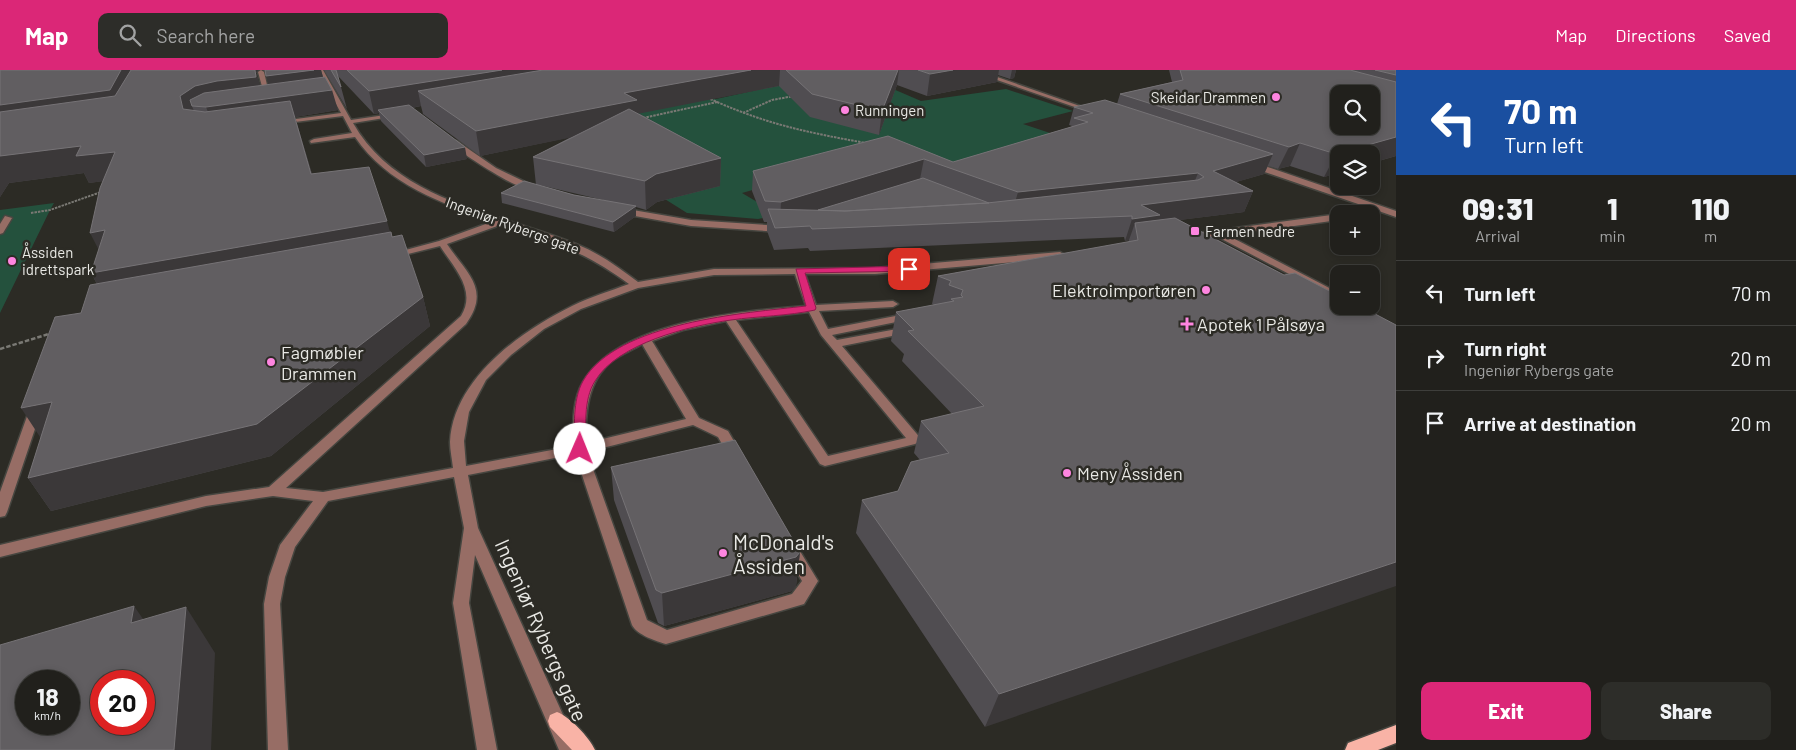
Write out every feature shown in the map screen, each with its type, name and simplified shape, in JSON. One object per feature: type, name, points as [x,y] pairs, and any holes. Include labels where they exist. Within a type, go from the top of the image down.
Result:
[{"type":"main road","points":[[557,721],[585,750]]},
{"type":"main road","points":[[1355,750],[1396,734]]},
{"type":"street","name":"Ingeniør Rybergs gate","points":[[320,70],[356,135],[374,157],[410,182],[430,194],[500,222],[572,244],[615,268],[636,285]]},
{"type":"street","points":[[971,70],[1102,114]]},
{"type":"street","points":[[261,72],[269,101]]},
{"type":"street","points":[[324,94],[333,92]]},
{"type":"street","points":[[259,102],[278,100]]},
{"type":"street","points":[[350,122],[404,113]]},
{"type":"street","points":[[272,124],[345,114]]},
{"type":"street","points":[[314,141],[356,135]]},
{"type":"street","points":[[445,137],[494,169],[520,183],[546,192]]},
{"type":"street","points":[[1244,162],[1396,214]]},
{"type":"street","points":[[609,208],[691,223],[772,229],[790,226]]},
{"type":"street","points":[[1380,211],[1396,208]]},
{"type":"street","points":[[0,231],[8,218]]},
{"type":"street","points":[[1179,239],[1330,218]]},
{"type":"street","points":[[385,256],[442,244],[500,222]]},
{"type":"street","points":[[1218,234],[1330,292]]},
{"type":"street","points":[[273,491],[462,322],[471,307],[473,298],[471,289],[442,244]]},
{"type":"street","name":"Ingeniør Rybergs gate","points":[[569,750],[471,528],[460,471],[458,441],[463,412],[482,378],[507,354],[540,327],[577,307],[636,285],[714,272],[926,268],[1072,254]]},
{"type":"street","points":[[729,317],[825,460],[915,440],[825,333],[812,308],[799,271]]},
{"type":"street","points":[[781,532],[810,581],[798,599],[666,637],[640,625],[580,449],[581,407],[588,382],[601,366],[619,352],[645,340],[677,329],[729,317],[812,308],[893,304]]},
{"type":"street","points":[[825,333],[920,314]]},
{"type":"street","points":[[835,344],[922,327]]},
{"type":"street","points":[[645,340],[694,421],[723,434],[742,467]]},
{"type":"street","points":[[0,512],[41,393]]},
{"type":"street","points":[[0,551],[206,501],[273,491],[323,497],[580,449],[694,421]]},
{"type":"street","points":[[278,750],[272,604],[277,577],[288,545],[323,497]]},
{"type":"street","name":"Ingeniør Rybergs gate","points":[[471,528],[461,603],[487,750]]},
{"type":"path","points":[[700,94],[742,113],[801,132],[869,143]]},
{"type":"path","points":[[742,113],[772,100],[797,96]]},
{"type":"path","points":[[641,118],[717,102]]},
{"type":"path","points":[[8,218],[50,210],[110,189]]},
{"type":"path","points":[[0,349],[55,332]]},
{"type":"green space","points":[[849,70],[921,101],[1006,89],[1073,111],[1023,124],[1077,142],[943,184],[882,154],[742,193],[779,215],[758,219],[687,213],[576,143],[569,136],[614,101],[716,99]]},
{"type":"green space","name":"Åssiden idrettspark","points":[[54,203],[50,210],[0,313],[0,210]]},
{"type":"building","points":[[0,70],[121,70],[110,90],[0,105]]},
{"type":"building","points":[[131,70],[255,70],[256,77],[217,81],[195,86],[180,96],[183,109],[205,112],[290,101],[311,174],[369,167],[387,221],[91,273],[105,230],[90,233],[100,188],[115,152],[76,156],[81,146],[0,156],[0,112],[115,96]]},
{"type":"building","points":[[265,70],[314,70],[266,76]]},
{"type":"building","points":[[331,70],[336,70],[341,87]]},
{"type":"building","points":[[347,70],[502,70],[369,91]]},
{"type":"building","points":[[543,70],[751,70],[624,93],[637,100],[476,131],[418,91]]},
{"type":"building","points":[[786,70],[898,70],[882,111],[812,94]]},
{"type":"building","points":[[918,70],[953,70],[930,74]]},
{"type":"building","points":[[1180,70],[1350,70],[1396,82],[1396,137],[1368,145],[1330,145],[1330,152],[1300,143],[1289,147],[1120,94],[1183,80]]},
{"type":"building","points":[[1375,70],[1396,70],[1396,75]]},
{"type":"building","points":[[325,77],[332,90],[206,107],[192,106],[190,100],[204,93]]},
{"type":"building","points":[[1105,100],[1273,154],[1213,171],[1253,191],[1141,205],[1160,215],[1132,219],[1132,216],[812,229],[810,226],[775,228],[768,209],[845,211],[987,203],[1198,180],[1204,177],[1198,173],[1018,192],[924,159],[781,202],[765,201],[753,171],[888,136],[953,162],[1088,122],[1074,118],[1093,113],[1074,107]]},
{"type":"building","points":[[409,105],[465,147],[424,155],[378,110]]},
{"type":"building","points":[[629,109],[721,158],[656,174],[645,181],[533,157]]},
{"type":"building","points":[[923,178],[989,203],[845,211],[818,210]]},
{"type":"building","points":[[524,181],[574,195],[636,206],[613,222],[501,193]]},
{"type":"building","points":[[1175,218],[1284,275],[1295,273],[1330,291],[1330,315],[1377,315],[1396,325],[1396,562],[999,694],[862,500],[898,491],[911,462],[949,453],[921,421],[984,406],[908,331],[914,330],[896,312],[954,301],[951,299],[963,297],[961,295],[963,290],[949,285],[951,281],[938,276],[1138,240],[1135,223]]},
{"type":"building","points":[[391,232],[392,237],[402,235],[423,297],[257,424],[28,478],[52,402],[21,408],[55,317],[81,313],[90,285]]},
{"type":"building","points":[[735,440],[800,552],[796,557],[662,593],[656,590],[611,467]]},
{"type":"building","points":[[134,606],[131,623],[186,607],[174,750],[0,750],[0,645]]},
{"type":"place","name":"Skeidar Drammen","points":[[1276,97]]},
{"type":"place","name":"Runningen","points":[[845,110]]},
{"type":"place","name":"Farmen nedre","points":[[1195,231]]},
{"type":"place","name":"Åssiden idrettspark","points":[[12,261]]},
{"type":"place","name":"Elektroimportøren","points":[[1206,290]]},
{"type":"place","name":"Apotek 1 Pålsøya","points":[[1187,324]]},
{"type":"place","name":"Fagmøbler Drammen","points":[[271,362]]},
{"type":"place","name":"Meny Åssiden","points":[[1067,473]]},
{"type":"place","name":"McDonald's Åssiden","points":[[723,553]]},
{"type":"route","points":[[580,449],[581,407],[588,382],[601,366],[619,352],[656,335],[696,324],[729,317],[812,308],[799,271],[909,269]]}]
